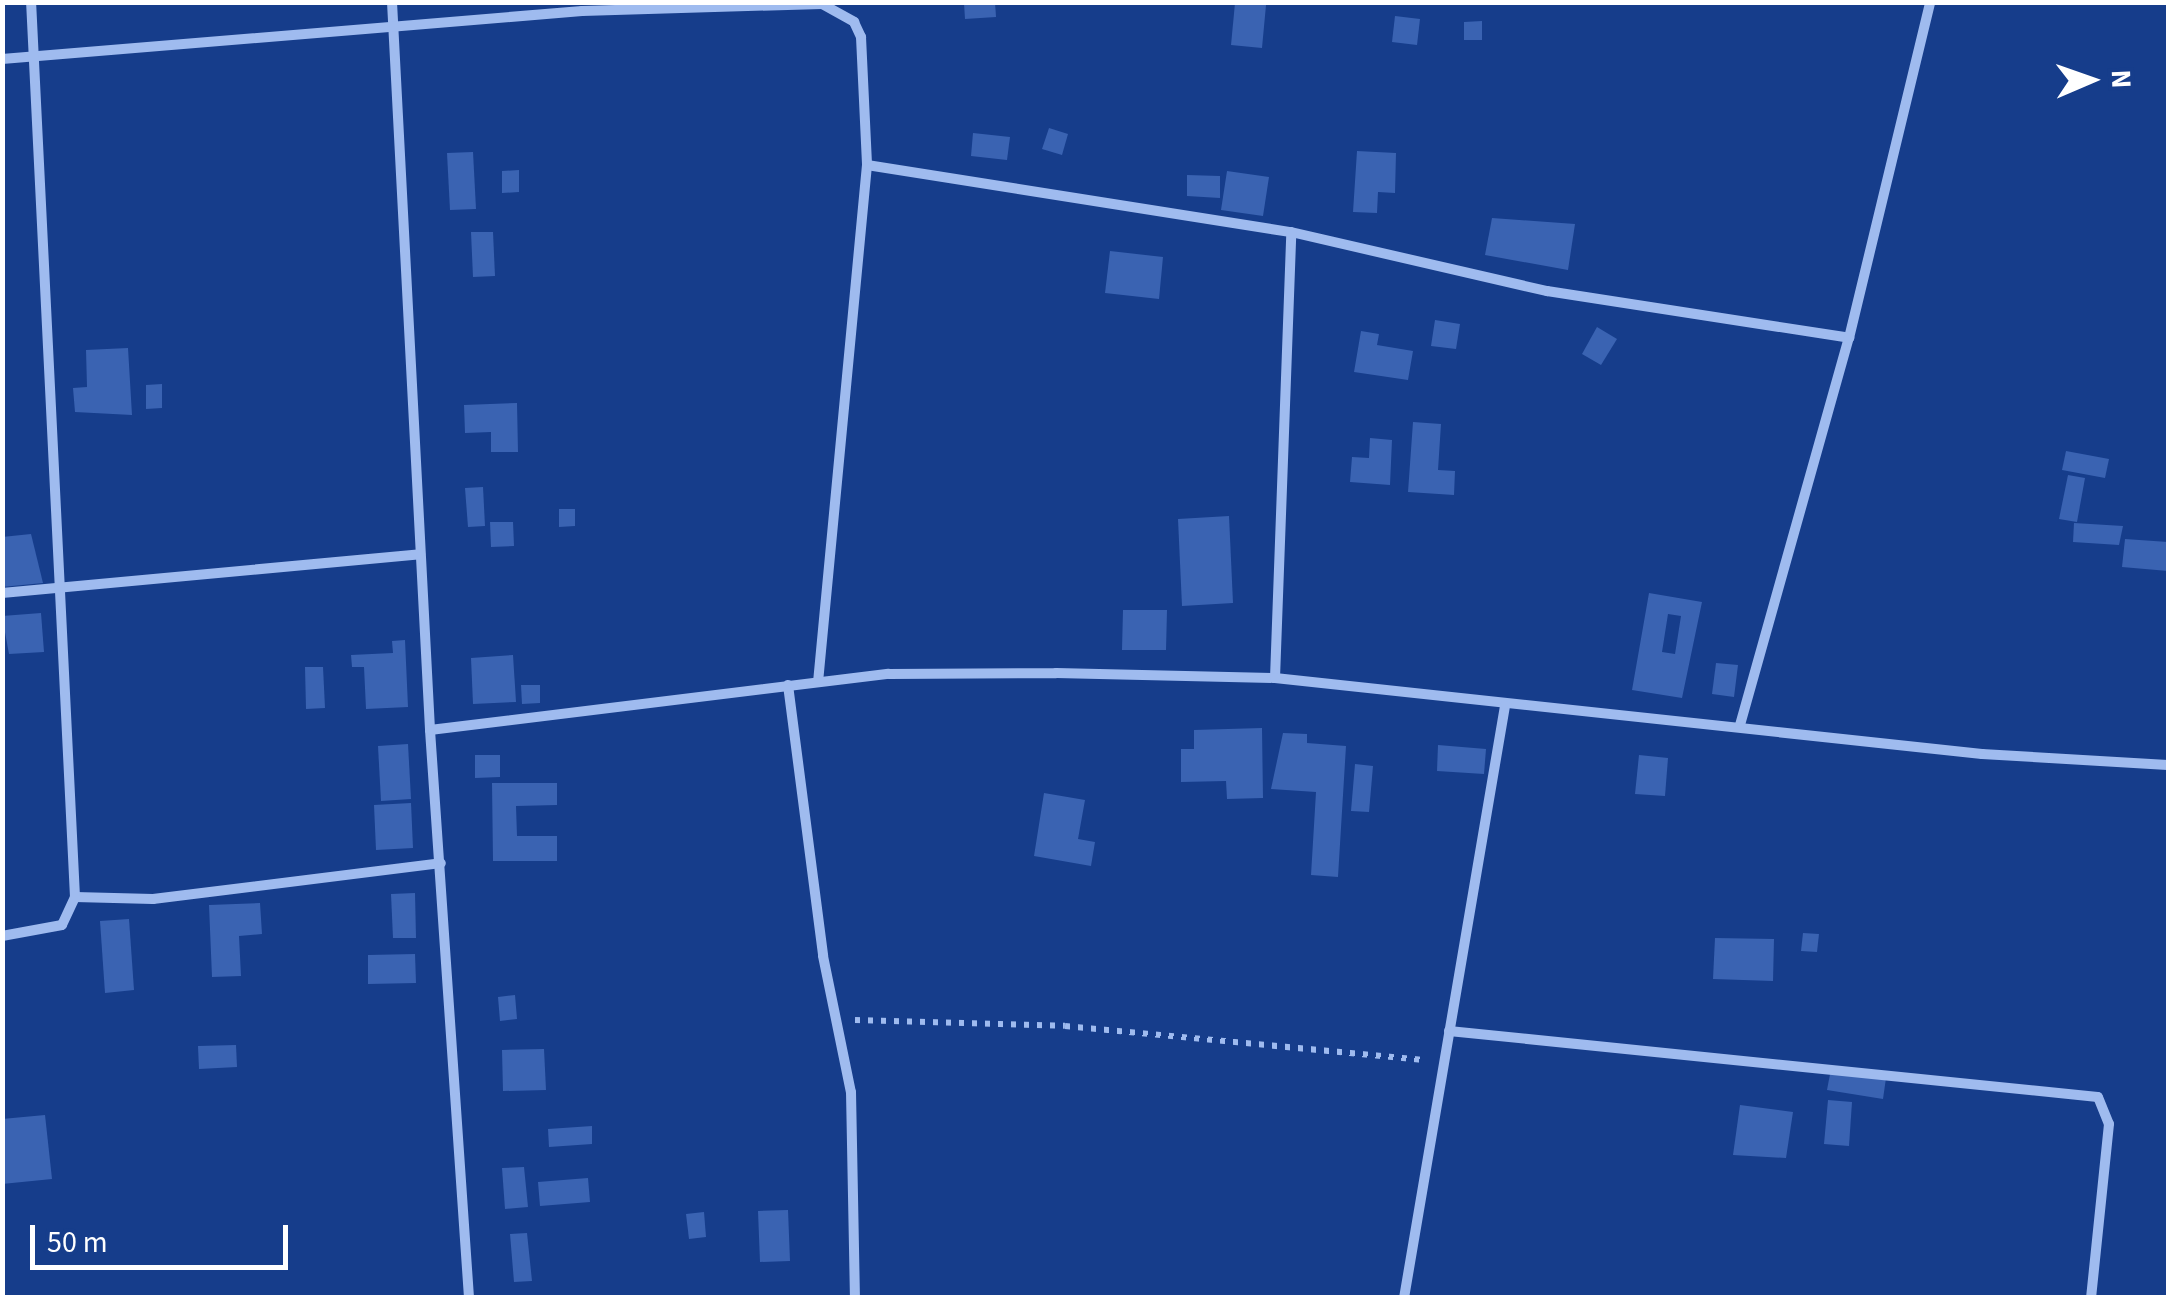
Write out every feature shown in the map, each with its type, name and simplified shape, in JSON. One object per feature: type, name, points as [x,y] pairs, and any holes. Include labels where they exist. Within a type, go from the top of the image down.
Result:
[{"type":"street","points":[[2,936],[62,925],[75,897],[56,589],[31,2]]},
{"type":"street","points":[[392,2],[430,730],[469,1298]]},
{"type":"street","points":[[1740,725],[1849,338],[1930,2]]},
{"type":"street","points":[[2,59],[582,11],[822,3],[859,28],[867,164],[818,682]]},
{"type":"street","points":[[867,164],[1291,232],[1548,291],[1849,338]]},
{"type":"street","points":[[1275,678],[1291,232]]},
{"type":"street","points":[[2,593],[420,554]]},
{"type":"street","points":[[430,730],[788,685],[929,672],[1275,678],[1505,706],[1740,725],[1982,754],[2168,765]]},
{"type":"street","points":[[788,685],[823,956],[852,1092],[855,1298]]},
{"type":"street","points":[[1404,1298],[1440,1061],[1449,1031],[1505,706]]},
{"type":"street","points":[[75,897],[153,899],[440,863]]},
{"type":"street","points":[[1449,1031],[2098,1097],[2108,1124],[2091,1298]]},
{"type":"path","points":[[839,1020],[1064,1026],[1440,1061]]},
{"type":"building","points":[[995,2],[996,17],[965,19],[964,3]]},
{"type":"building","points":[[1235,3],[1266,5],[1262,48],[1231,45]]},
{"type":"building","points":[[1395,16],[1420,19],[1417,45],[1392,42]]},
{"type":"building","points":[[1482,21],[1482,40],[1464,40],[1464,22]]},
{"type":"building","points":[[1049,128],[1068,134],[1062,155],[1042,149]]},
{"type":"building","points":[[973,133],[1010,137],[1007,160],[971,156]]},
{"type":"building","points":[[1357,151],[1396,153],[1395,193],[1378,192],[1377,213],[1353,212]]},
{"type":"building","points":[[473,152],[476,209],[450,210],[447,153]]},
{"type":"building","points":[[519,170],[519,192],[502,193],[502,171]]},
{"type":"building","points":[[1227,171],[1269,177],[1263,216],[1221,210]]},
{"type":"building","points":[[1187,175],[1220,176],[1220,198],[1187,196]]},
{"type":"building","points":[[1492,218],[1575,224],[1568,270],[1485,255]]},
{"type":"building","points":[[471,232],[493,232],[495,276],[473,277]]},
{"type":"building","points":[[1110,251],[1163,257],[1159,299],[1105,293]]},
{"type":"building","points":[[1435,320],[1460,324],[1456,349],[1431,346]]},
{"type":"building","points":[[1597,327],[1617,339],[1601,365],[1582,354]]},
{"type":"building","points":[[1361,331],[1379,334],[1377,345],[1413,351],[1408,380],[1354,372]]},
{"type":"building","points":[[128,348],[132,415],[75,412],[73,388],[87,387],[86,350]]},
{"type":"building","points":[[162,384],[162,408],[146,409],[146,385]]},
{"type":"building","points":[[517,403],[518,452],[491,452],[491,432],[465,433],[464,405]]},
{"type":"building","points":[[1413,422],[1441,424],[1438,470],[1455,471],[1454,495],[1408,492]]},
{"type":"building","points":[[1370,438],[1392,440],[1390,485],[1350,482],[1352,457],[1369,458]]},
{"type":"building","points":[[2066,451],[2109,459],[2105,478],[2062,470]]},
{"type":"building","points":[[2068,475],[2085,478],[2077,522],[2059,519]]},
{"type":"building","points":[[483,487],[485,526],[468,527],[465,488]]},
{"type":"building","points":[[559,509],[575,509],[575,526],[559,527]]},
{"type":"building","points":[[1229,516],[1233,603],[1182,606],[1178,519]]},
{"type":"building","points":[[490,522],[513,522],[514,546],[491,547]]},
{"type":"building","points":[[2074,523],[2123,526],[2119,545],[2073,542]]},
{"type":"building","points":[[31,534],[43,583],[2,587],[2,537]]},
{"type":"building","points":[[2125,539],[2168,542],[2168,571],[2122,567]]},
{"type":"building","points":[[1649,593],[1702,602],[1682,698],[1632,690]],"holes":[[[1668,614],[1681,616],[1675,654],[1662,652]]]},
{"type":"building","points":[[1123,610],[1167,610],[1166,650],[1122,650]]},
{"type":"building","points":[[41,613],[44,652],[9,654],[2,616]]},
{"type":"building","points":[[405,640],[408,707],[366,709],[364,667],[352,667],[351,655],[393,653],[392,641]]},
{"type":"building","points":[[513,655],[516,702],[473,704],[471,658]]},
{"type":"building","points":[[1716,663],[1738,665],[1734,697],[1712,694]]},
{"type":"building","points":[[305,667],[323,667],[325,708],[306,709]]},
{"type":"building","points":[[521,685],[540,685],[540,703],[522,704]]},
{"type":"building","points":[[1262,728],[1263,798],[1227,799],[1226,781],[1181,782],[1181,749],[1194,749],[1194,730]]},
{"type":"building","points":[[1283,733],[1307,734],[1307,743],[1346,746],[1338,877],[1311,875],[1316,792],[1271,789]]},
{"type":"building","points":[[408,744],[411,799],[381,801],[378,746]]},
{"type":"building","points":[[1438,745],[1486,749],[1484,774],[1437,771]]},
{"type":"building","points":[[475,755],[500,755],[500,777],[475,778]]},
{"type":"building","points":[[1639,755],[1668,758],[1665,796],[1635,794]]},
{"type":"building","points":[[1355,764],[1373,766],[1369,812],[1351,811]]},
{"type":"building","points":[[492,783],[557,783],[557,805],[516,806],[517,836],[557,836],[557,861],[493,861]]},
{"type":"building","points":[[1044,793],[1085,800],[1078,839],[1095,842],[1091,866],[1034,856]]},
{"type":"building","points":[[411,803],[413,848],[376,850],[374,805]]},
{"type":"building","points":[[415,893],[416,938],[393,938],[391,894]]},
{"type":"building","points":[[260,903],[262,934],[239,936],[241,976],[212,977],[209,905]]},
{"type":"building","points":[[129,919],[134,990],[105,993],[100,921]]},
{"type":"building","points":[[1803,933],[1819,934],[1817,952],[1801,951]]},
{"type":"building","points":[[1715,938],[1774,939],[1773,981],[1713,979]]},
{"type":"building","points":[[415,954],[416,983],[368,984],[368,955]]},
{"type":"building","points":[[515,995],[517,1019],[500,1021],[498,997]]},
{"type":"building","points":[[236,1045],[237,1067],[199,1069],[198,1046]]},
{"type":"building","points":[[544,1049],[546,1090],[503,1091],[502,1050]]},
{"type":"building","points":[[1831,1069],[1886,1078],[1883,1099],[1827,1090]]},
{"type":"building","points":[[1828,1100],[1852,1102],[1849,1146],[1824,1144]]},
{"type":"building","points":[[1740,1105],[1793,1112],[1786,1158],[1733,1155]]},
{"type":"building","points":[[45,1115],[52,1179],[2,1184],[2,1119]]},
{"type":"building","points":[[592,1126],[592,1144],[549,1147],[548,1129]]},
{"type":"building","points":[[524,1167],[528,1207],[505,1209],[502,1168]]},
{"type":"building","points":[[588,1178],[590,1202],[540,1206],[538,1182]]},
{"type":"building","points":[[788,1210],[790,1261],[760,1262],[758,1211]]},
{"type":"building","points":[[704,1212],[706,1237],[689,1239],[686,1214]]},
{"type":"building","points":[[527,1233],[532,1281],[514,1282],[510,1234]]}]
